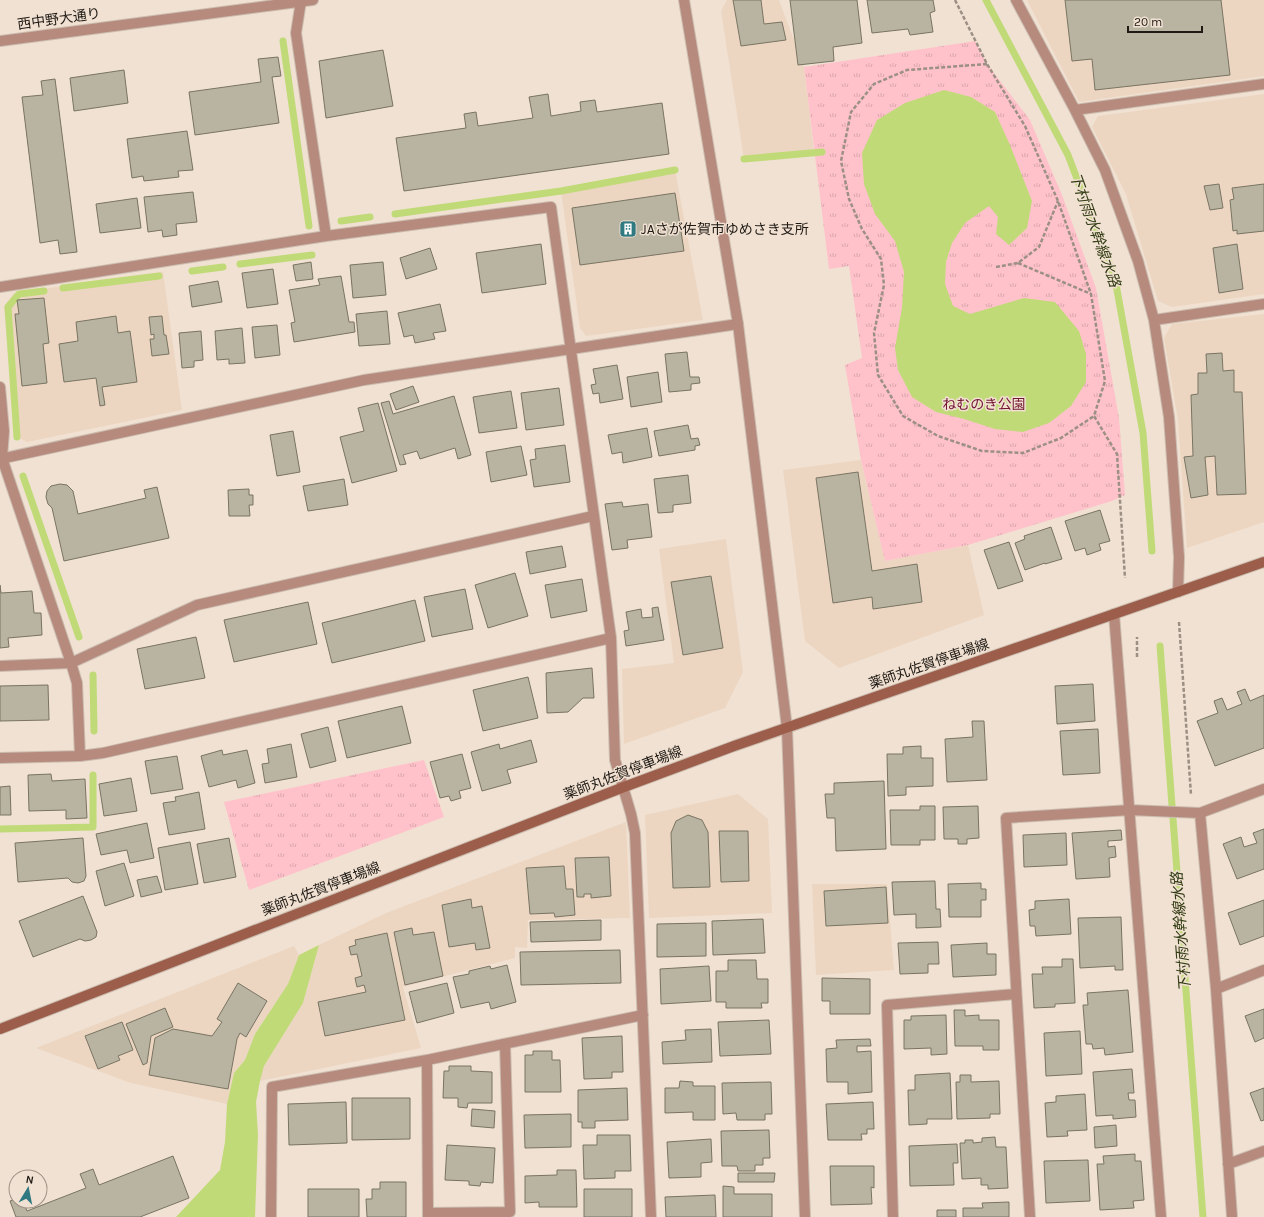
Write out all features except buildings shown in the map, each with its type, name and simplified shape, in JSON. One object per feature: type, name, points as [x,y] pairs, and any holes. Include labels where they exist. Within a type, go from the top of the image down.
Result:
[{"type":"main road","name":"薬師丸佐賀停車場線","points":[[0,1029],[624,787],[787,728],[1264,562]]},
{"type":"street","name":"西中野大通り","points":[[0,41],[313,0]]},
{"type":"street","points":[[684,0],[738,324],[787,728],[805,1217]]},
{"type":"street","points":[[1016,0],[1075,110],[1105,170],[1138,261],[1154,320],[1169,417],[1179,557],[1178,592]]},
{"type":"street","points":[[301,1],[296,33],[326,236]]},
{"type":"street","points":[[1075,110],[1264,84]]},
{"type":"street","points":[[0,287],[326,236],[551,206],[611,638],[615,760],[624,787],[635,833],[651,1217]]},
{"type":"street","points":[[1154,320],[1264,304]]},
{"type":"street","points":[[1,459],[364,380],[738,324]]},
{"type":"street","points":[[0,387],[4,431],[1,459],[77,683],[80,756]]},
{"type":"street","points":[[0,666],[71,663],[198,605],[593,516]]},
{"type":"street","points":[[1114,614],[1162,1217]]},
{"type":"street","points":[[0,758],[80,756],[103,753],[611,638]]},
{"type":"street","points":[[1030,1217],[1006,818],[1130,810],[1200,813],[1264,789]]},
{"type":"street","points":[[1200,813],[1216,989],[1232,1217]]},
{"type":"street","points":[[1216,989],[1264,970]]},
{"type":"street","points":[[893,1217],[887,1005],[1016,994]]},
{"type":"street","points":[[271,1217],[272,1087],[427,1060],[643,1016]]},
{"type":"street","points":[[427,1060],[428,1215],[510,1212],[505,1044]]},
{"type":"street","points":[[1228,1164],[1264,1151]]},
{"type":"path","points":[[955,0],[987,64],[1025,126],[1058,201],[1091,294],[1105,381],[1094,416],[1061,438],[1023,453],[982,451],[938,436],[903,416],[878,375],[874,333],[884,285],[882,259],[862,229],[849,199],[841,161],[851,112],[874,84],[907,70],[987,64]]},
{"type":"path","points":[[996,267],[1018,263],[1039,247],[1058,201]]},
{"type":"path","points":[[1018,263],[1091,294]]},
{"type":"path","points":[[1094,416],[1117,454],[1126,578]]},
{"type":"path","points":[[1179,622],[1192,800],[1200,813]]},
{"type":"shaded area","points":[[727,0],[779,0],[804,67],[814,152],[744,159],[721,11]]},
{"type":"shaded area","points":[[1027,0],[1264,0],[1264,76],[1079,102]]},
{"type":"shaded area","points":[[944,90],[971,97],[995,112],[1032,201],[1027,228],[1009,245],[996,234],[998,217],[989,206],[965,223],[952,243],[946,262],[945,284],[953,306],[970,314],[1024,298],[1055,302],[1079,331],[1086,354],[1086,382],[1071,406],[1049,423],[1023,432],[995,429],[936,412],[912,397],[898,370],[895,348],[902,307],[904,272],[895,241],[875,214],[864,184],[862,153],[877,120],[905,103]]},
{"type":"shaded area","points":[[1264,94],[1264,294],[1172,307],[1158,301],[1126,194],[1092,127],[1098,116]]},
{"type":"shaded area","points":[[675,170],[703,320],[586,336],[580,328],[561,191]]},
{"type":"shaded area","points":[[163,272],[182,410],[27,442],[15,436],[4,306],[14,293]]},
{"type":"shaded area","points":[[1264,314],[1264,522],[1187,548],[1178,420],[1164,338],[1172,324]]},
{"type":"shaded area","points":[[861,460],[885,561],[968,545],[984,615],[839,668],[805,641],[783,470]]},
{"type":"shaded area","points":[[726,539],[743,672],[725,708],[624,744],[622,669],[674,663],[659,549]]},
{"type":"shaded area","points":[[738,794],[768,819],[772,913],[649,918],[645,815]]},
{"type":"shaded area","points":[[626,822],[630,918],[528,920],[527,948],[515,947],[515,958],[403,987],[421,1048],[260,1081],[264,1066],[303,1003],[319,945],[386,913]]},
{"type":"shaded area","points":[[812,884],[887,884],[894,970],[816,975]]},
{"type":"shaded area","points":[[319,945],[303,1003],[264,1066],[260,1081],[256,1102],[258,1135],[255,1217],[176,1217],[220,1170],[225,1142],[227,1104],[234,1073],[245,1060],[255,1034],[288,984],[299,955]]},
{"type":"shaded area","points":[[294,946],[299,955],[288,984],[255,1034],[245,1060],[234,1073],[227,1104],[131,1083],[36,1048]]},
{"type":"green space","name":"ねむのき公園","points":[[975,41],[987,64],[1030,120],[1062,195],[1096,288],[1119,418],[1125,495],[1112,501],[968,545],[885,561],[861,460],[845,365],[862,358],[849,266],[829,269],[804,67]]},
{"type":"green space","points":[[424,760],[444,817],[249,890],[224,802]]},
{"type":"waterway","name":"下村雨水幹線水路","points":[[986,0],[1068,155],[1115,279],[1143,433],[1152,551]]},
{"type":"waterway","points":[[283,41],[309,226]]},
{"type":"waterway","points":[[744,159],[822,152]]},
{"type":"waterway","points":[[395,214],[561,191],[675,170]]},
{"type":"waterway","points":[[341,221],[370,217]]},
{"type":"waterway","points":[[240,264],[312,255]]},
{"type":"waterway","points":[[192,271],[223,267]]},
{"type":"waterway","points":[[63,288],[159,276]]},
{"type":"waterway","points":[[17,437],[8,307],[19,294],[44,291]]},
{"type":"waterway","points":[[23,476],[79,637]]},
{"type":"waterway","name":"下村雨水幹線水路","points":[[1160,646],[1203,1217]]},
{"type":"waterway","points":[[93,675],[94,731]]},
{"type":"waterway","points":[[0,829],[93,827],[93,775]]},
{"type":"place","name":"JAさが佐賀市ゆめさき支所","points":[[628,229]]}]
